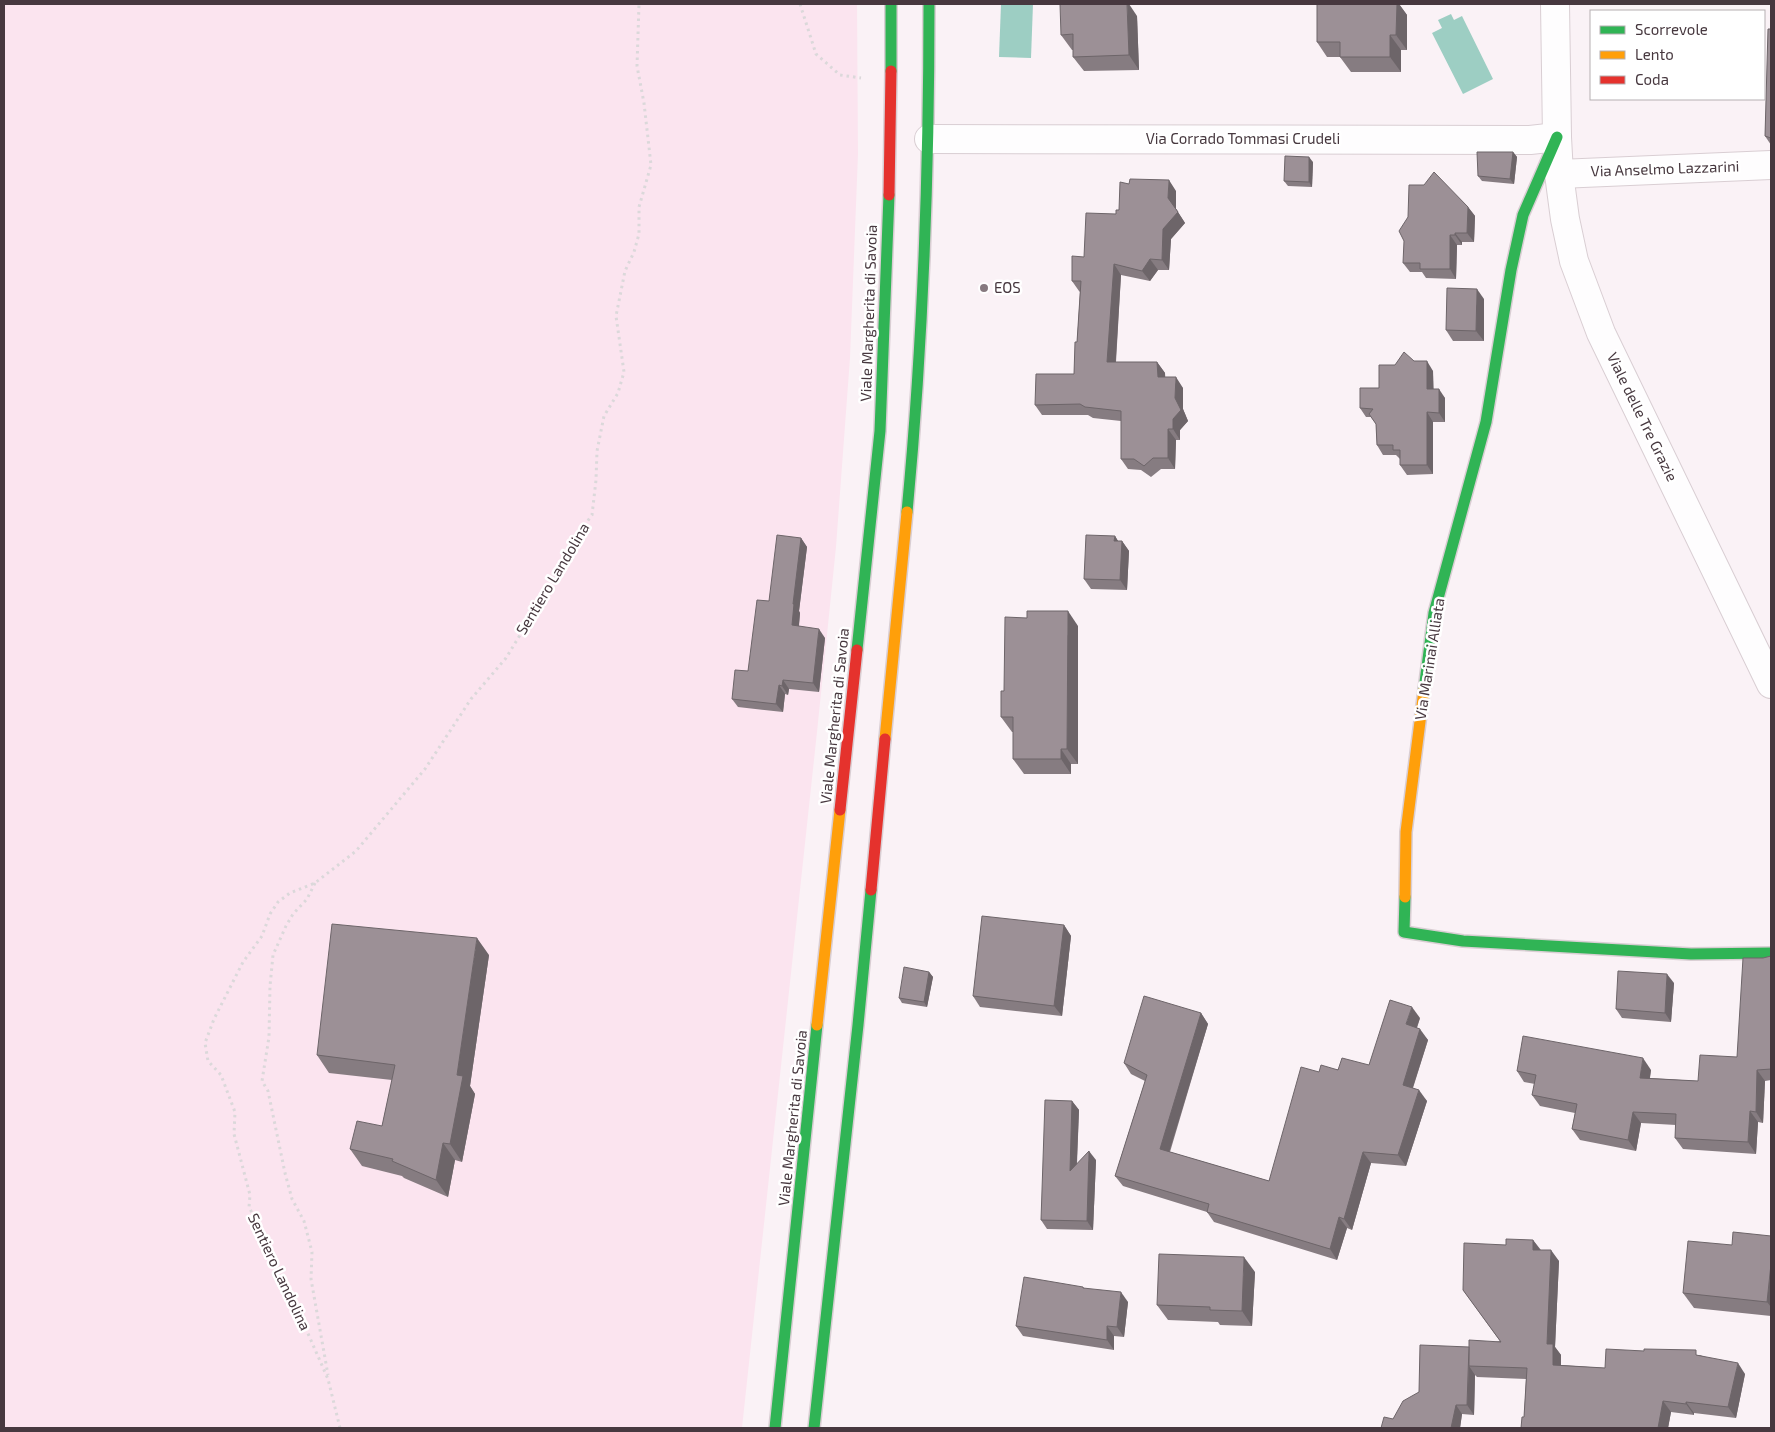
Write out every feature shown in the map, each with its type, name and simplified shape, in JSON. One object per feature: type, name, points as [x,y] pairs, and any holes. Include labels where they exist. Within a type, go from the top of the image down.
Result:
[{"type":"street","name":"Viale Margherita di Savoia","points":[[775,1428],[880,431],[892,138],[891,4]]},
{"type":"street","points":[[814,1428],[858,1025],[916,431],[929,138],[929,4]]},
{"type":"street","name":"Via Marinai Alliata","points":[[1555,4],[1557,137],[1522,215],[1486,422],[1434,613],[1406,832],[1404,932],[1463,941],[1691,954],[1771,953]]},
{"type":"street","name":"Via Corrado Tommasi Crudeli","points":[[929,138],[1530,140],[1557,137]]},
{"type":"street","name":"Viale delle Tre Grazie","points":[[1557,137],[1559,174],[1565,219],[1574,261],[1601,333],[1771,684]]},
{"type":"street","name":"Via Anselmo Lazzarini","points":[[1559,174],[1771,165]]},
{"type":"path","name":"Sentiero Landolina","points":[[328,1379],[273,1254],[249,1208],[250,1195],[234,1134],[235,1112],[221,1075],[208,1060],[204,1043],[243,962],[262,936],[270,914],[278,902],[290,893],[315,883],[356,852],[425,768],[471,699],[506,658],[550,586],[568,548],[592,514],[597,451],[604,416],[618,393],[624,372],[616,316],[617,308],[624,271],[634,252],[639,234],[639,207],[651,165],[638,66],[639,4]]},
{"type":"path","points":[[800,4],[816,54],[840,74],[864,78]]},
{"type":"path","name":"Sentiero Landolina","points":[[315,883],[308,899],[293,914],[273,955],[269,1037],[262,1081],[268,1091],[292,1199],[304,1221],[312,1252],[312,1279],[328,1379],[340,1428]]},
{"type":"shaded area","points":[[4,4],[857,4],[858,154],[850,358],[836,547],[742,1428],[4,1428]]},
{"type":"shaded area","points":[[1001,4],[1033,4],[1031,58],[999,57]]},
{"type":"shaded area","points":[[1451,14],[1454,20],[1462,16],[1493,79],[1463,94],[1432,33],[1442,28],[1438,20]]},
{"type":"building","points":[[1060,4],[1127,4],[1129,55],[1073,57],[1073,34],[1061,35]]},
{"type":"building","points":[[1317,4],[1397,4],[1396,35],[1390,35],[1390,57],[1340,57],[1340,42],[1317,42]]},
{"type":"building","points":[[1768,29],[1771,29],[1771,138],[1765,136]]},
{"type":"building","points":[[1477,152],[1513,152],[1510,179],[1478,176]]},
{"type":"building","points":[[1285,156],[1309,157],[1309,182],[1284,181]]},
{"type":"building","points":[[1434,172],[1468,207],[1467,233],[1450,235],[1450,269],[1420,269],[1420,263],[1403,263],[1404,241],[1399,231],[1408,217],[1409,185],[1424,185]]},
{"type":"building","points":[[1130,179],[1169,180],[1168,198],[1178,212],[1163,229],[1162,260],[1150,259],[1142,271],[1114,264],[1107,362],[1157,362],[1158,377],[1176,377],[1175,398],[1181,410],[1173,419],[1173,429],[1168,429],[1168,458],[1153,458],[1144,466],[1134,459],[1121,459],[1121,411],[1085,407],[1080,404],[1035,405],[1036,374],[1074,374],[1081,281],[1072,281],[1072,256],[1084,257],[1086,213],[1116,214],[1116,210],[1119,210],[1120,182],[1129,184]]},
{"type":"building","points":[[1447,288],[1477,289],[1476,331],[1446,330]]},
{"type":"building","points":[[1404,352],[1414,361],[1427,361],[1427,389],[1439,389],[1439,413],[1427,412],[1427,465],[1400,465],[1400,450],[1393,450],[1393,445],[1377,445],[1376,424],[1369,414],[1373,409],[1360,408],[1360,388],[1379,388],[1379,365],[1395,365]]},
{"type":"building","points":[[777,535],[801,538],[792,625],[819,629],[813,683],[783,680],[782,686],[779,685],[776,704],[732,699],[735,670],[748,671],[757,600],[769,601]]},
{"type":"building","points":[[1086,535],[1115,536],[1114,541],[1122,541],[1120,580],[1084,579]]},
{"type":"building","points":[[1027,611],[1068,611],[1067,749],[1061,749],[1061,759],[1013,759],[1013,717],[1001,717],[1001,691],[1004,691],[1005,617],[1027,618]]},
{"type":"building","points":[[982,916],[1064,925],[1054,1006],[973,996]]},
{"type":"building","points":[[332,924],[477,938],[457,1075],[463,1076],[450,1144],[443,1143],[436,1180],[392,1161],[393,1159],[350,1149],[357,1121],[382,1126],[395,1065],[317,1055]]},
{"type":"building","points":[[1771,956],[1771,1069],[1757,1070],[1756,1112],[1750,1111],[1748,1142],[1675,1138],[1676,1114],[1633,1112],[1628,1140],[1572,1129],[1577,1104],[1532,1095],[1536,1075],[1517,1071],[1523,1036],[1643,1058],[1640,1078],[1698,1081],[1700,1055],[1737,1057],[1743,958]]},
{"type":"building","points":[[904,967],[929,972],[924,1002],[899,998]]},
{"type":"building","points":[[1618,971],[1667,974],[1665,1013],[1616,1009]]},
{"type":"building","points":[[1144,996],[1201,1013],[1160,1149],[1269,1181],[1301,1067],[1319,1072],[1321,1065],[1338,1070],[1342,1058],[1369,1065],[1390,1000],[1412,1007],[1406,1024],[1420,1029],[1403,1085],[1419,1090],[1398,1155],[1363,1152],[1344,1219],[1339,1217],[1330,1249],[1207,1212],[1209,1204],[1115,1176],[1147,1075],[1124,1063]]},
{"type":"building","points":[[1045,1100],[1072,1101],[1070,1171],[1089,1151],[1087,1221],[1041,1220]]},
{"type":"building","points":[[1733,1232],[1771,1236],[1771,1264],[1767,1302],[1683,1293],[1688,1241],[1732,1245]]},
{"type":"building","points":[[1506,1239],[1533,1240],[1533,1250],[1551,1250],[1547,1344],[1553,1344],[1553,1365],[1605,1368],[1606,1349],[1644,1351],[1644,1349],[1696,1350],[1696,1355],[1738,1363],[1728,1407],[1663,1401],[1658,1428],[1521,1428],[1522,1417],[1524,1417],[1527,1368],[1469,1366],[1469,1340],[1501,1342],[1463,1290],[1464,1243],[1506,1245]]},
{"type":"building","points":[[1159,1254],[1244,1257],[1242,1311],[1210,1310],[1210,1307],[1157,1305]]},
{"type":"building","points":[[1024,1277],[1083,1288],[1121,1292],[1117,1327],[1107,1326],[1107,1340],[1016,1326]]},
{"type":"building","points":[[1420,1345],[1469,1347],[1467,1405],[1456,1405],[1451,1428],[1381,1428],[1384,1417],[1393,1419],[1403,1401],[1419,1392]]},
{"type":"traffic: fast","points":[[891,4],[891,71]]},
{"type":"traffic: fast","points":[[907,512],[913,449],[924,258],[929,4]]},
{"type":"traffic: fast","points":[[1424,690],[1434,613],[1486,422],[1511,270],[1523,215],[1557,137]]},
{"type":"traffic: fast","points":[[857,650],[880,431],[889,195]]},
{"type":"traffic: fast","points":[[814,1428],[871,890]]},
{"type":"traffic: fast","points":[[1405,897],[1404,932],[1463,941],[1691,954],[1771,953]]},
{"type":"traffic: fast","points":[[775,1428],[817,1025]]},
{"type":"traffic: slow","points":[[885,739],[907,512]]},
{"type":"traffic: slow","points":[[1405,897],[1406,832],[1424,690]]},
{"type":"traffic: slow","points":[[817,1025],[840,810]]},
{"type":"traffic: jam","points":[[889,195],[891,71]]},
{"type":"traffic: jam","points":[[840,810],[857,650]]},
{"type":"traffic: jam","points":[[871,890],[885,739]]},
{"type":"place","name":"EOS","points":[[984,288]]}]
